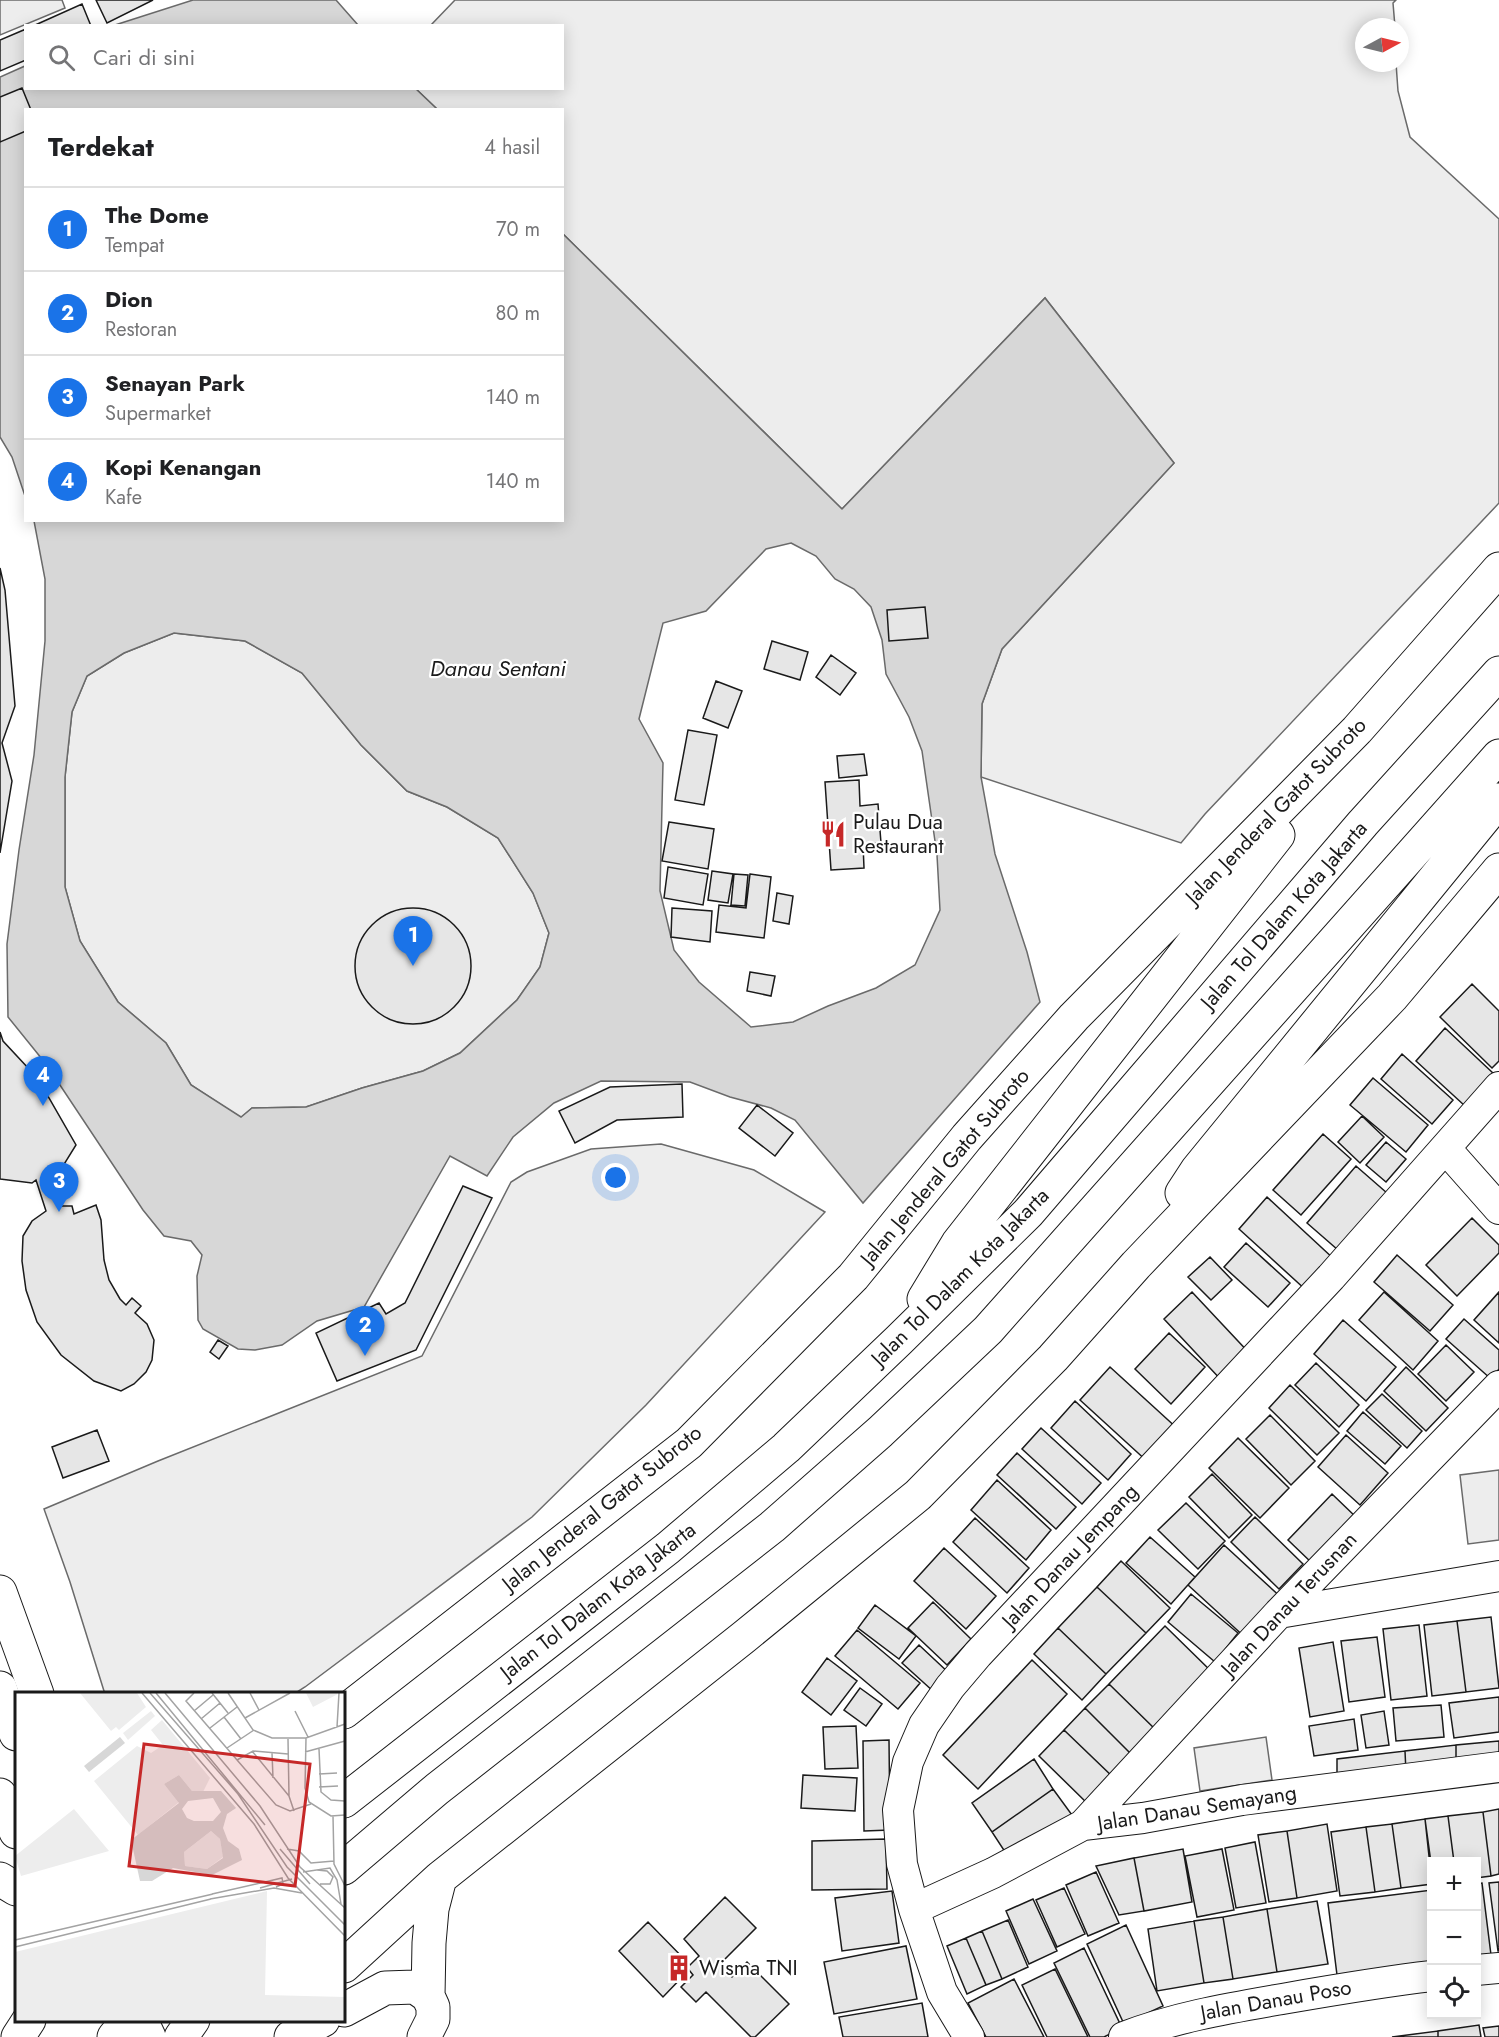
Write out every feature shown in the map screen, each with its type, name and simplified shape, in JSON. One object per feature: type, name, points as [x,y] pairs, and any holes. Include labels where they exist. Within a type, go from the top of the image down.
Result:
[{"type":"main road","name":"Jalan Jenderal Gatot Subroto","points":[[345,1711],[689,1443],[853,1277],[968,1137],[1074,1017],[1357,730],[1499,569]]},
{"type":"main road","name":"Jalan Tol Dalam Kota Jakarta","points":[[345,1800],[668,1548],[786,1448],[899,1340],[1028,1213],[1363,823],[1499,673]]},
{"type":"main road","points":[[899,1340],[957,1243],[1292,817],[1357,730]]},
{"type":"main road","points":[[345,1867],[437,1789],[772,1527],[880,1432],[987,1330],[1499,756]]},
{"type":"main road","points":[[1136,1265],[1197,1170],[1499,800]]},
{"type":"main road","points":[[345,1965],[440,1878],[744,1637],[918,1495],[1053,1358],[1136,1265],[1392,997],[1499,870]]},
{"type":"main road","points":[[0,1592],[35,1691]]},
{"type":"main road","points":[[0,1688],[15,1731]]},
{"type":"main road","points":[[0,1795],[15,1830]]},
{"type":"main road","points":[[424,2037],[433,2019],[433,2007],[428,1996],[432,1909],[440,1878]]},
{"type":"main road","points":[[0,1879],[15,1888]]},
{"type":"main road","points":[[345,2009],[385,1988],[415,1987],[428,1996]]},
{"type":"main road","points":[[18,2037],[28,2022]]},
{"type":"main road","points":[[105,2022],[113,2037],[126,2022]]},
{"type":"main road","points":[[142,2022],[149,2037]]},
{"type":"main road","points":[[181,2037],[192,2022]]},
{"type":"main road","points":[[268,2037],[284,2022]]},
{"type":"main road","points":[[291,2037],[319,2022]]},
{"type":"street","name":"Jalan Danau Jempang","points":[[969,2037],[942,1992],[914,1909],[902,1864],[898,1810],[908,1762],[924,1725],[950,1687],[986,1645],[1332,1277],[1499,1087]]},
{"type":"street","points":[[1446,1149],[1499,1209]]},
{"type":"street","name":"Jalan Danau Terusnan","points":[[1083,1825],[1279,1613],[1499,1386]]},
{"type":"street","points":[[1279,1613],[1499,1576]]},
{"type":"street","name":"Jalan Danau Semayang","points":[[914,1909],[993,1874],[1083,1825],[1143,1818],[1242,1800],[1499,1767]]},
{"type":"street","points":[[1481,1970],[1499,1968]]},
{"type":"street","name":"Jalan Danau Poso","points":[[1124,2037],[1154,2025],[1208,2012],[1373,1983],[1427,1976]]},
{"type":"shaded area","points":[[0,0],[62,0],[65,8],[0,35]]},
{"type":"shaded area","points":[[455,0],[1396,0],[1393,3],[1394,18],[1355,18],[1355,72],[1397,72],[1398,91],[1410,137],[1499,219],[1499,503],[1205,814],[1181,843],[981,777],[982,704],[1002,649],[1174,463],[1045,298],[842,509],[564,235],[564,108],[436,108],[417,90],[564,90],[564,24],[432,24]]},
{"type":"shaded area","points":[[174,633],[245,641],[302,673],[361,745],[407,791],[447,807],[498,838],[533,893],[549,933],[540,967],[517,1000],[460,1053],[423,1071],[306,1107],[252,1108],[241,1118],[191,1085],[166,1043],[118,1002],[80,941],[65,887],[65,777],[72,712],[87,676],[124,653]]},
{"type":"shaded area","points":[[661,1144],[754,1170],[825,1212],[646,1405],[532,1517],[305,1687],[297,1692],[104,1691],[70,1582],[44,1509],[422,1356],[511,1182],[527,1172],[591,1149]]},
{"type":"shaded area","points":[[1499,1470],[1499,1540],[1468,1544],[1460,1475]]},
{"type":"shaded area","points":[[1266,1737],[1272,1780],[1200,1791],[1194,1748]]},
{"type":"water","points":[[193,0],[336,0],[357,24],[118,24]]},
{"type":"water","points":[[24,66],[24,90],[417,90],[436,108],[24,108],[24,493],[12,457],[0,437],[0,77]]},
{"type":"water","name":"Danau Sentani","points":[[564,235],[842,509],[1045,298],[1174,463],[1002,649],[982,704],[981,777],[995,854],[1027,952],[1040,1002],[863,1203],[795,1120],[771,1108],[730,1097],[690,1082],[601,1081],[554,1103],[513,1137],[487,1176],[450,1156],[364,1307],[317,1321],[282,1345],[255,1350],[238,1349],[203,1329],[198,1320],[197,1276],[202,1255],[191,1241],[164,1236],[143,1210],[46,1064],[8,1017],[7,944],[34,755],[45,641],[45,579],[34,522],[564,522]],"holes":[[[791,543],[816,556],[835,579],[854,589],[871,607],[882,640],[886,674],[909,717],[922,751],[937,855],[940,910],[915,965],[876,988],[793,1022],[751,1027],[699,982],[674,950],[660,891],[663,763],[639,719],[663,623],[706,611],[766,549]],[[174,633],[245,641],[302,673],[361,745],[407,791],[447,807],[498,838],[533,893],[549,933],[540,967],[517,1000],[460,1053],[423,1071],[306,1107],[252,1108],[241,1117],[191,1085],[166,1043],[118,1002],[80,941],[65,887],[65,777],[72,712],[87,676],[124,653]]]},
{"type":"building","points":[[96,0],[153,0],[107,23]]},
{"type":"building","points":[[82,4],[90,24],[37,24]]},
{"type":"building","points":[[24,30],[24,61],[0,71],[0,40]]},
{"type":"building","points":[[22,88],[30,108],[24,108],[24,132],[0,142],[0,97]]},
{"type":"building","points":[[0,568],[5,590],[15,706],[2,743],[12,781],[0,853]]},
{"type":"building","points":[[925,607],[928,638],[889,641],[887,610]]},
{"type":"building","points":[[772,641],[808,652],[800,680],[764,669]]},
{"type":"building","points":[[831,655],[856,673],[840,695],[816,677]]},
{"type":"building","points":[[716,681],[742,691],[728,728],[703,718]]},
{"type":"building","points":[[688,730],[717,735],[704,805],[675,800]]},
{"type":"building","points":[[864,754],[867,775],[839,778],[837,756]]},
{"type":"building","points":[[859,780],[860,806],[878,804],[881,843],[863,844],[864,868],[831,870],[825,782]]},
{"type":"building","points":[[669,822],[714,829],[708,869],[662,861]]},
{"type":"building","points":[[668,867],[708,874],[703,905],[664,898]]},
{"type":"building","points":[[712,871],[733,874],[728,903],[708,900]]},
{"type":"building","points":[[734,874],[748,875],[745,906],[731,905]]},
{"type":"building","points":[[750,874],[771,877],[764,938],[716,932],[719,905],[746,908]]},
{"type":"building","points":[[777,893],[793,896],[789,924],[773,921]]},
{"type":"building","points":[[413,908],[435,912],[454,925],[467,944],[471,966],[467,988],[454,1007],[435,1020],[413,1024],[391,1020],[372,1007],[359,988],[355,966],[359,944],[372,925],[391,912]]},
{"type":"building","points":[[672,908],[712,911],[710,942],[671,937]]},
{"type":"building","points":[[750,972],[775,976],[771,996],[747,991]]},
{"type":"building","points":[[1472,984],[1499,1011],[1499,1061],[1492,1068],[1440,1017]]},
{"type":"building","points":[[1445,1028],[1494,1074],[1465,1106],[1416,1061]]},
{"type":"building","points":[[0,1032],[3,1041],[29,1069],[49,1098],[76,1145],[63,1166],[50,1173],[60,1206],[72,1206],[74,1214],[96,1205],[101,1220],[104,1260],[109,1280],[126,1305],[132,1298],[141,1306],[135,1313],[147,1324],[154,1340],[152,1360],[146,1372],[134,1384],[121,1391],[94,1381],[61,1355],[37,1322],[26,1290],[22,1261],[23,1236],[32,1221],[46,1211],[36,1180],[32,1183],[0,1179]]},
{"type":"building","points":[[1402,1054],[1453,1100],[1432,1124],[1381,1079]]},
{"type":"building","points":[[1373,1078],[1428,1125],[1406,1152],[1350,1105]]},
{"type":"building","points":[[682,1084],[683,1117],[617,1120],[575,1143],[559,1111],[610,1087]]},
{"type":"building","points":[[757,1105],[793,1133],[775,1156],[739,1128]]},
{"type":"building","points":[[1362,1116],[1384,1137],[1360,1163],[1338,1142]]},
{"type":"building","points":[[1323,1134],[1351,1159],[1301,1215],[1273,1190]]},
{"type":"building","points":[[1386,1142],[1406,1159],[1386,1182],[1366,1165]]},
{"type":"building","points":[[1356,1166],[1387,1193],[1338,1250],[1307,1223]]},
{"type":"building","points":[[463,1186],[492,1198],[416,1350],[337,1381],[316,1333],[379,1303],[386,1314],[405,1303]]},
{"type":"building","points":[[1267,1197],[1335,1260],[1307,1291],[1239,1229]]},
{"type":"building","points":[[1472,1218],[1499,1245],[1499,1253],[1457,1296],[1426,1265]]},
{"type":"building","points":[[1246,1243],[1290,1283],[1268,1307],[1224,1267]]},
{"type":"building","points":[[1397,1255],[1453,1305],[1430,1331],[1374,1282]]},
{"type":"building","points":[[1210,1257],[1232,1280],[1211,1300],[1188,1277]]},
{"type":"building","points":[[1192,1292],[1252,1356],[1224,1383],[1164,1319]]},
{"type":"building","points":[[1384,1292],[1438,1341],[1413,1370],[1359,1320]]},
{"type":"building","points":[[1499,1292],[1499,1343],[1474,1320]]},
{"type":"building","points":[[1464,1319],[1499,1350],[1499,1369],[1491,1379],[1446,1339]]},
{"type":"building","points":[[1343,1320],[1396,1367],[1366,1401],[1314,1354]]},
{"type":"building","points":[[1169,1333],[1205,1367],[1171,1404],[1135,1369]]},
{"type":"building","points":[[218,1340],[228,1346],[219,1359],[210,1352]]},
{"type":"building","points":[[1446,1345],[1474,1372],[1446,1401],[1418,1374]]},
{"type":"building","points":[[1316,1363],[1359,1405],[1339,1427],[1295,1385]]},
{"type":"building","points":[[1110,1367],[1179,1430],[1149,1463],[1080,1400]]},
{"type":"building","points":[[1406,1367],[1448,1408],[1426,1431],[1384,1391]]},
{"type":"building","points":[[1290,1385],[1339,1433],[1317,1455],[1269,1408]]},
{"type":"building","points":[[1382,1394],[1422,1431],[1407,1448],[1366,1410]]},
{"type":"building","points":[[1075,1401],[1131,1454],[1108,1480],[1051,1428]]},
{"type":"building","points":[[1363,1412],[1401,1446],[1385,1464],[1347,1431]]},
{"type":"building","points":[[1270,1415],[1315,1461],[1291,1485],[1246,1439]]},
{"type":"building","points":[[1041,1428],[1101,1483],[1082,1504],[1022,1449]]},
{"type":"building","points":[[97,1430],[109,1461],[63,1478],[52,1447]]},
{"type":"building","points":[[1346,1435],[1388,1473],[1360,1505],[1318,1467]]},
{"type":"building","points":[[1238,1438],[1289,1488],[1260,1518],[1209,1468]]},
{"type":"building","points":[[1017,1453],[1076,1507],[1056,1529],[997,1475]]},
{"type":"building","points":[[1212,1474],[1252,1515],[1229,1538],[1189,1497]]},
{"type":"building","points":[[997,1480],[1051,1530],[1026,1560],[971,1510]]},
{"type":"building","points":[[1332,1494],[1358,1519],[1314,1565],[1288,1540]]},
{"type":"building","points":[[1186,1503],[1225,1541],[1198,1569],[1158,1530]]},
{"type":"building","points":[[1255,1517],[1303,1564],[1279,1589],[1231,1542]]},
{"type":"building","points":[[975,1518],[1029,1568],[1007,1593],[953,1542]]},
{"type":"building","points":[[1150,1537],[1195,1577],[1171,1604],[1126,1563]]},
{"type":"building","points":[[1224,1545],[1284,1600],[1248,1640],[1188,1585]]},
{"type":"building","points":[[944,1548],[996,1596],[966,1629],[914,1581]]},
{"type":"building","points":[[1121,1561],[1170,1608],[1146,1633],[1097,1587]]},
{"type":"building","points":[[1097,1587],[1146,1633],[1106,1674],[1058,1628]]},
{"type":"building","points":[[1191,1594],[1238,1633],[1215,1662],[1168,1622]]},
{"type":"building","points":[[933,1602],[971,1639],[947,1665],[908,1628]]},
{"type":"building","points":[[875,1605],[916,1636],[899,1659],[858,1628]]},
{"type":"building","points":[[1491,1617],[1499,1688],[1466,1692],[1457,1621]]},
{"type":"building","points":[[1457,1621],[1466,1692],[1432,1696],[1424,1625]]},
{"type":"building","points":[[1419,1625],[1427,1696],[1391,1700],[1383,1629]]},
{"type":"building","points":[[1165,1626],[1215,1675],[1159,1733],[1109,1684]]},
{"type":"building","points":[[1058,1628],[1106,1674],[1082,1700],[1034,1654]]},
{"type":"building","points":[[857,1630],[920,1683],[898,1709],[835,1656]]},
{"type":"building","points":[[1377,1637],[1385,1697],[1349,1702],[1341,1641]]},
{"type":"building","points":[[1333,1642],[1344,1711],[1310,1717],[1299,1648]]},
{"type":"building","points":[[919,1645],[950,1674],[934,1692],[902,1663]]},
{"type":"building","points":[[827,1658],[857,1681],[831,1715],[802,1692]]},
{"type":"building","points":[[1032,1660],[1067,1694],[978,1789],[943,1755]]},
{"type":"building","points":[[1109,1684],[1159,1733],[1135,1758],[1085,1708]]},
{"type":"building","points":[[860,1688],[882,1704],[866,1726],[844,1710]]},
{"type":"building","points":[[1499,1697],[1499,1732],[1454,1738],[1449,1703]]},
{"type":"building","points":[[1441,1705],[1444,1737],[1396,1741],[1393,1708]]},
{"type":"building","points":[[1085,1708],[1135,1758],[1115,1779],[1064,1730]]},
{"type":"building","points":[[1384,1711],[1389,1745],[1366,1748],[1361,1715]]},
{"type":"building","points":[[1354,1719],[1358,1750],[1314,1756],[1309,1726]]},
{"type":"building","points":[[856,1726],[858,1768],[825,1769],[823,1727]]},
{"type":"building","points":[[1064,1730],[1115,1779],[1089,1805],[1039,1756]]},
{"type":"building","points":[[889,1740],[890,1830],[864,1831],[863,1741]]},
{"type":"building","points":[[1499,1741],[1499,1761],[1456,1769],[1456,1745]]},
{"type":"building","points":[[1456,1745],[1456,1769],[1406,1773],[1405,1751]]},
{"type":"building","points":[[1405,1751],[1406,1773],[1337,1780],[1337,1759]]},
{"type":"building","points":[[1034,1759],[1053,1789],[992,1832],[972,1803]]},
{"type":"building","points":[[803,1775],[857,1778],[855,1811],[801,1808]]},
{"type":"building","points":[[1053,1789],[1072,1815],[1009,1858],[992,1832]]},
{"type":"building","points":[[1499,1809],[1499,1874],[1491,1876],[1483,1812]]},
{"type":"building","points":[[1483,1812],[1491,1876],[1481,1877],[1481,1857],[1453,1857],[1448,1816]]},
{"type":"building","points":[[1448,1816],[1453,1857],[1430,1857],[1425,1819]]},
{"type":"building","points":[[1425,1819],[1429,1857],[1427,1857],[1427,1885],[1401,1888],[1392,1824]]},
{"type":"building","points":[[1327,1824],[1337,1891],[1297,1898],[1287,1831]]},
{"type":"building","points":[[1392,1824],[1401,1888],[1375,1892],[1366,1827]]},
{"type":"building","points":[[1366,1827],[1375,1892],[1340,1896],[1331,1832]]},
{"type":"building","points":[[1287,1831],[1297,1898],[1269,1902],[1258,1835]]},
{"type":"building","points":[[886,1839],[887,1889],[812,1890],[812,1841]]},
{"type":"building","points":[[1255,1842],[1266,1903],[1236,1908],[1225,1848]]},
{"type":"building","points":[[1183,1849],[1192,1902],[1144,1911],[1134,1858]]},
{"type":"building","points":[[1222,1849],[1234,1910],[1197,1917],[1185,1856]]},
{"type":"building","points":[[1134,1858],[1144,1911],[1119,1915],[1096,1866]]},
{"type":"building","points":[[1096,1872],[1119,1923],[1088,1936],[1066,1885]]},
{"type":"building","points":[[1499,1882],[1499,1951],[1498,1951],[1489,1883]]},
{"type":"building","points":[[1481,1883],[1491,1955],[1481,1956],[1481,1911]]},
{"type":"building","points":[[1064,1888],[1085,1934],[1057,1947],[1036,1900]]},
{"type":"building","points":[[892,1891],[899,1943],[842,1951],[835,1898]]},
{"type":"building","points":[[1427,1891],[1427,1964],[1337,1975],[1328,1903]]},
{"type":"building","name":"Wisma TNI","points":[[725,1897],[756,1928],[720,1964],[732,1977],[747,1962],[789,2004],[755,2037],[751,2037],[706,1992],[696,2002],[681,1987],[693,1975],[689,1970],[663,1997],[619,1951],[648,1922],[690,1965],[699,1956],[684,1939]]},
{"type":"building","points":[[1033,1899],[1057,1951],[1029,1964],[1006,1911]]},
{"type":"building","points":[[1317,1901],[1328,1964],[1277,1972],[1267,1909]]},
{"type":"building","points":[[1267,1909],[1277,1972],[1233,1979],[1223,1917]]},
{"type":"building","points":[[1223,1917],[1233,1979],[1204,1983],[1194,1921]]},
{"type":"building","points":[[1008,1920],[1028,1967],[1002,1979],[982,1931]]},
{"type":"building","points":[[1194,1921],[1204,1983],[1157,1991],[1148,1929]]},
{"type":"building","points":[[1126,1925],[1163,2006],[1124,2024],[1087,1944]]},
{"type":"building","points":[[982,1931],[1002,1979],[986,1985],[966,1938]]},
{"type":"building","points":[[966,1938],[986,1985],[967,1994],[947,1946]]},
{"type":"building","points":[[906,1946],[917,1999],[834,2014],[824,1962]]},
{"type":"building","points":[[1084,1948],[1122,2028],[1104,2037],[1090,2037],[1054,1963]]},
{"type":"building","points":[[1055,1969],[1088,2037],[1047,2037],[1022,1985]]},
{"type":"building","points":[[1014,1979],[1044,2037],[986,2037],[968,2003]]},
{"type":"building","points":[[922,2003],[928,2037],[843,2037],[839,2017]]},
{"type":"building","points":[[1479,2025],[1481,2037],[1438,2037],[1438,2031]]},
{"type":"building","points":[[1499,2026],[1499,2037],[1485,2037],[1483,2028]]},
{"type":"building","points":[[1438,2031],[1438,2037],[1392,2037]]},
{"type":"place","name":"Pulau Dua Restaurant","points":[[833,834]]},
{"type":"place","name":"The Dome","points":[[413,966]]},
{"type":"place","name":"Kopi Kenangan","points":[[43,1106]]},
{"type":"place","name":"Senayan Park","points":[[59,1212]]},
{"type":"place","name":"Dion","points":[[365,1356]]},
{"type":"place","name":"Wisma TNI","points":[[679,1968]]}]
